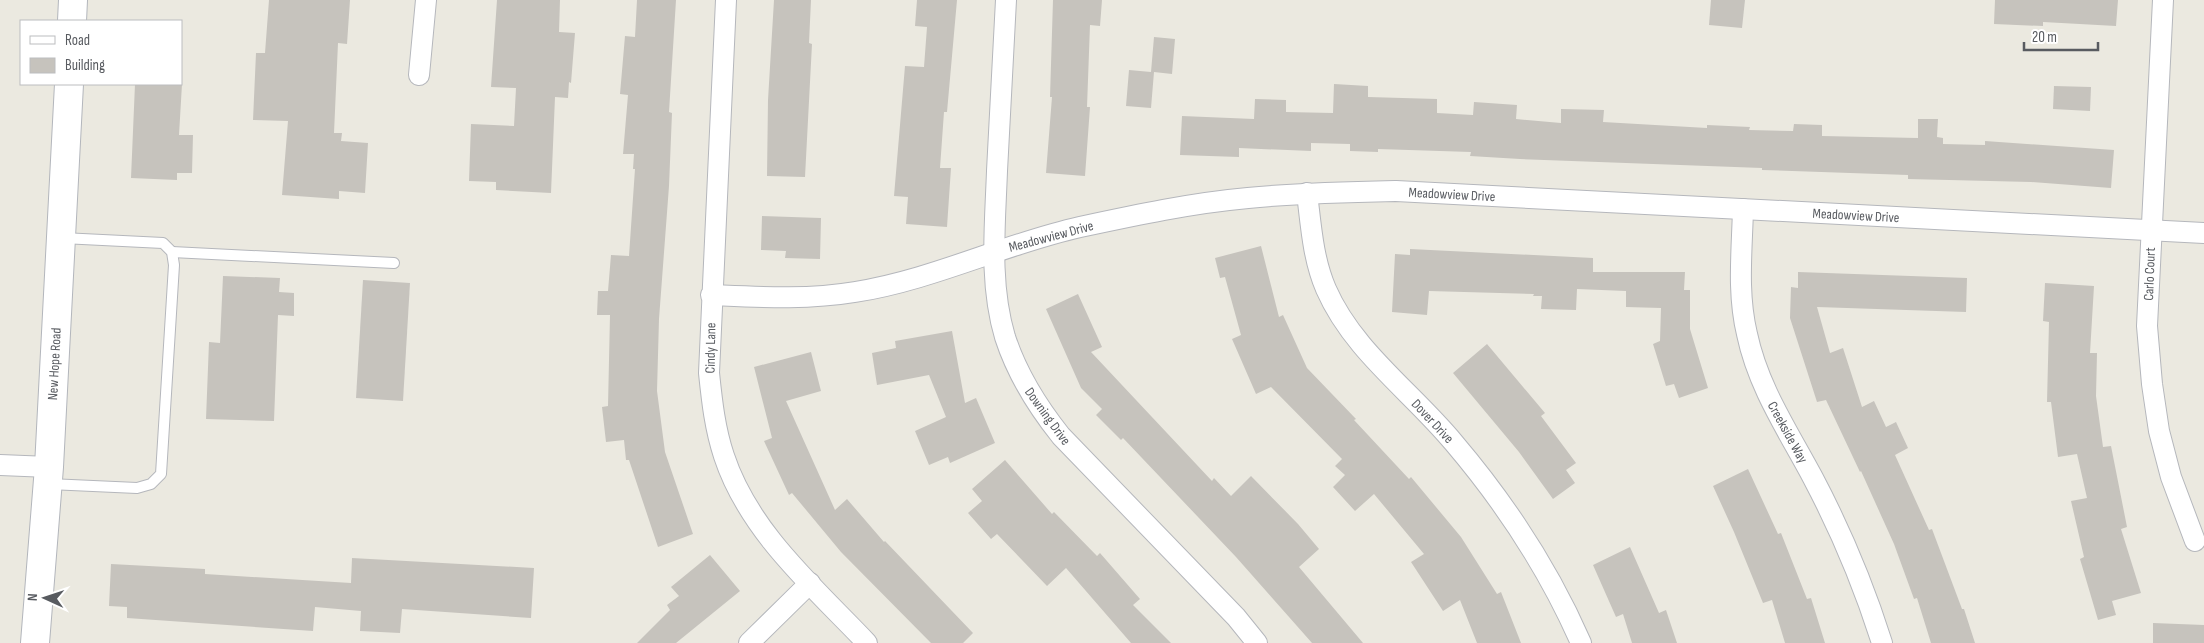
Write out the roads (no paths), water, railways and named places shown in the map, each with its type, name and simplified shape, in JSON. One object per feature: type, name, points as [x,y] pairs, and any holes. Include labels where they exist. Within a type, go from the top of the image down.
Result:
[{"type":"main road","points":[[72,20],[73,0]]},
{"type":"main road","name":"New Hope Road","points":[[35,643],[48,476],[69,85]]},
{"type":"street","points":[[419,74],[426,0]]},
{"type":"street","name":"Cindy Lane","points":[[726,0],[711,295],[709,373],[714,418],[724,457],[742,498],[767,536],[868,643]]},
{"type":"street","name":"Downing Drive","points":[[1006,0],[993,252],[996,296],[1005,337],[1021,377],[1038,406],[1061,436],[1236,617],[1257,643]]},
{"type":"street","name":"Carlo Court","points":[[2163,0],[2147,326],[2152,384],[2160,431],[2171,477],[2195,541]]},
{"type":"street","name":"Meadowview Drive","points":[[711,295],[800,298],[855,292],[928,274],[993,252],[1078,228],[1162,210],[1246,198],[1307,193],[1396,191],[2204,233]]},
{"type":"street","name":"Dover Drive","points":[[1307,193],[1313,248],[1326,289],[1339,314],[1360,342],[1453,442],[1499,500],[1539,561],[1581,643]]},
{"type":"street","name":"Creekside Way","points":[[1743,209],[1741,290],[1746,334],[1759,376],[1774,408],[1814,479],[1846,545],[1882,643]]},
{"type":"street","points":[[0,465],[48,476]]},
{"type":"street","points":[[749,643],[810,583]]},
{"type":"lane","points":[[48,476],[137,488],[151,484],[161,474],[174,265],[172,252],[163,243],[61,238]]},
{"type":"lane","points":[[172,252],[394,263]]}]
